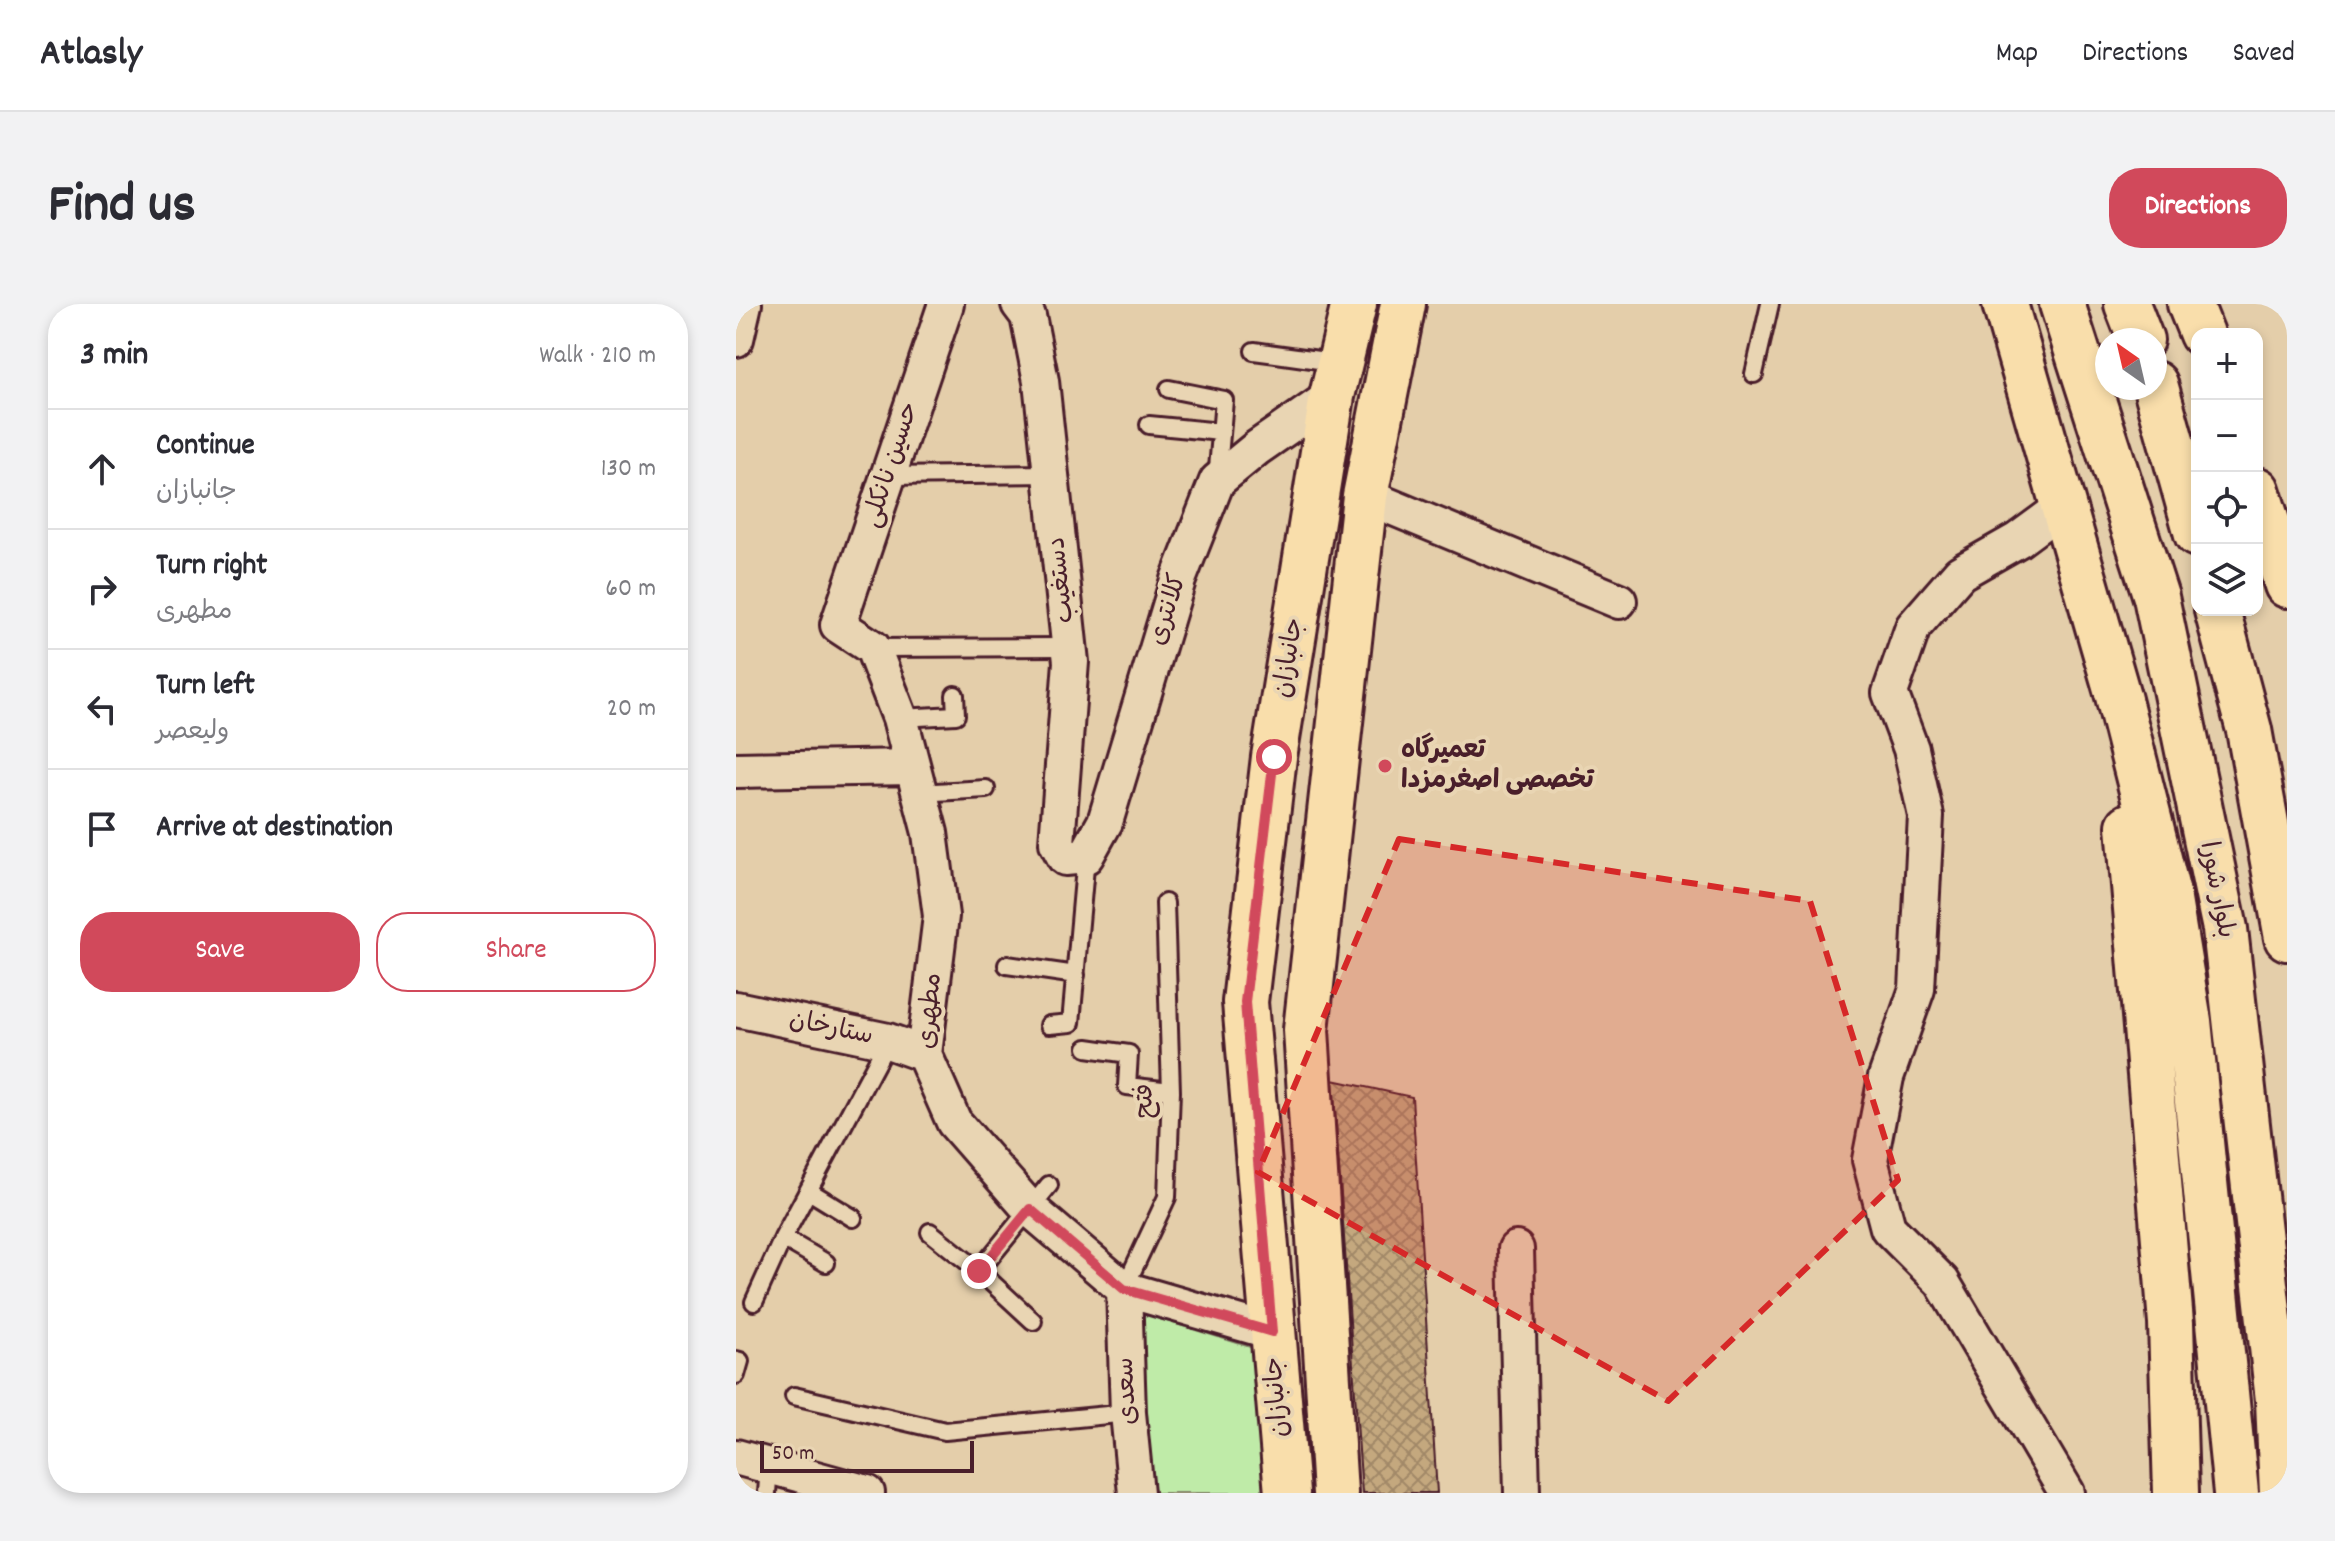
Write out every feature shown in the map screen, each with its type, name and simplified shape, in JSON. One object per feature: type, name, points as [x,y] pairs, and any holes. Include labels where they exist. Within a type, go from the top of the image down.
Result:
[{"type":"main road","name":"جانبازان","points":[[1287,1493],[1245,1002],[1274,757],[1337,379],[1354,304]]},
{"type":"main road","name":"جانبازان","points":[[1335,1493],[1306,1030],[1365,496],[1403,304]]},
{"type":"main road","points":[[2005,304],[2118,696],[2168,894],[2189,1021],[2236,1493]]},
{"type":"main road","name":"بلوار شورا","points":[[2062,304],[2156,597],[2225,929],[2278,1400],[2282,1493]]},
{"type":"main road","points":[[2127,304],[2136,328]]},
{"type":"main road","points":[[2190,304],[2200,328]]},
{"type":"main road","points":[[2159,400],[2191,513]]},
{"type":"main road","points":[[2263,509],[2287,585]]},
{"type":"main road","points":[[2219,616],[2249,730],[2287,938]]},
{"type":"main road","points":[[2118,696],[2171,1323],[2176,1493]]},
{"type":"main road","points":[[1277,1391],[1284,1404],[1303,1411],[1322,1402],[1328,1389]]},
{"type":"street","points":[[736,339],[744,304]]},
{"type":"street","name":"حسین نانکلی","points":[[873,648],[838,625],[946,304]]},
{"type":"street","name":"دستغیب","points":[[1019,304],[1028,316],[1041,381],[1071,662],[1057,843],[1076,857]]},
{"type":"street","name":"کلانتری","points":[[1076,857],[1105,822],[1178,580],[1217,481],[1337,379]]},
{"type":"street","points":[[1365,496],[1619,601]]},
{"type":"street","points":[[2064,506],[2018,540],[1960,573],[1913,627],[1890,693],[1911,749],[1926,816],[1917,989],[1886,1077],[1870,1160],[1888,1228],[1942,1282],[2067,1493]]},
{"type":"street","name":"مطهری","points":[[873,648],[900,718],[930,833],[941,916],[924,1054],[954,1122],[1039,1197],[1124,1289],[1272,1332]]},
{"type":"street","points":[[736,770],[916,780]]},
{"type":"street","name":"ستارخان","points":[[736,1009],[888,1041],[924,1054]]},
{"type":"street","points":[[1516,1249],[1522,1493]]},
{"type":"street","name":"سعدی","points":[[1124,1289],[1128,1413],[1136,1493]]},
{"type":"street","points":[[736,1457],[768,1480],[867,1493]]},
{"type":"lane","points":[[1754,374],[1770,304]]},
{"type":"lane","points":[[1254,351],[1337,379]]},
{"type":"lane","points":[[1169,389],[1224,400],[1217,481]]},
{"type":"lane","points":[[1149,425],[1221,432]]},
{"type":"lane","points":[[888,476],[1052,474]]},
{"type":"lane","points":[[873,648],[1069,647]]},
{"type":"lane","points":[[900,718],[956,715],[955,695]]},
{"type":"lane","points":[[916,780],[986,789]]},
{"type":"lane","points":[[1049,1025],[1071,1023],[1076,975],[1076,857]]},
{"type":"lane","name":"فتح","points":[[1124,1289],[1167,1197],[1171,1091],[1165,903]]},
{"type":"lane","points":[[1007,965],[1076,975]]},
{"type":"lane","points":[[754,1302],[783,1238],[888,1041]]},
{"type":"lane","points":[[1087,1048],[1129,1054],[1127,1086],[1171,1091]]},
{"type":"lane","points":[[809,1191],[853,1218]]},
{"type":"lane","points":[[979,1271],[1039,1197]]},
{"type":"lane","points":[[930,1232],[979,1271],[1033,1321]]},
{"type":"lane","points":[[783,1238],[826,1263]]},
{"type":"lane","points":[[736,1360],[740,1361],[736,1375]]},
{"type":"lane","points":[[794,1396],[945,1431],[1128,1413]]},
{"type":"highlighted area","points":[[1399,839],[1810,901],[1898,1180],[1668,1401],[1258,1172]]},
{"type":"green space","points":[[1138,1312],[1260,1350],[1276,1493],[1154,1493]]},
{"type":"building","points":[[1333,1080],[1412,1097],[1437,1493],[1362,1493]]},
{"type":"place","name":"تعمیرگاه تخصصی اصغرمزدا","points":[[1385,766]]},
{"type":"route","points":[[979,1271],[1030,1209],[1124,1289],[1272,1332],[1245,1002],[1274,757]]}]
